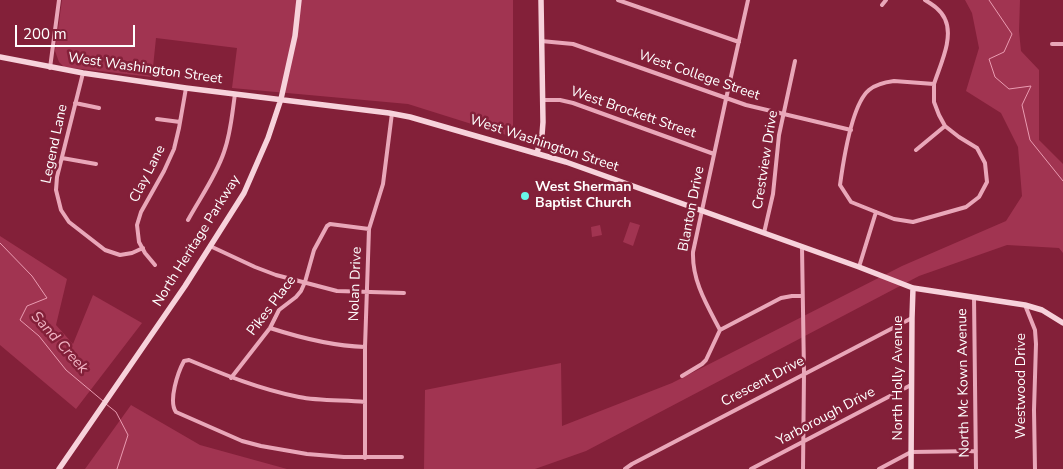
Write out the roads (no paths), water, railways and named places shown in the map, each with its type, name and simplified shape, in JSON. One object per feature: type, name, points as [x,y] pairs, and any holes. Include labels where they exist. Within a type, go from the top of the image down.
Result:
[{"type":"street","points":[[50,68],[59,0]]},
{"type":"street","name":"North Heritage Parkway","points":[[59,469],[185,286],[244,193],[268,138],[281,99],[294,36],[299,0]]},
{"type":"street","points":[[537,153],[542,135],[543,100],[541,0]]},
{"type":"street","points":[[618,0],[739,42]]},
{"type":"street","name":"Blanton Drive","points":[[720,330],[701,292],[693,262],[714,154],[748,0]]},
{"type":"street","points":[[882,5],[886,0]]},
{"type":"street","points":[[925,0],[936,7],[945,18],[948,30],[947,44],[934,84],[934,102],[945,126],[977,148],[985,163],[987,182],[979,197],[966,207],[913,222],[894,219],[852,202],[840,185],[843,163],[859,103],[869,90],[882,83],[894,81],[934,84]]},
{"type":"street","name":"West College Street","points":[[541,41],[573,44],[726,99],[759,109],[851,130]]},
{"type":"street","points":[[1052,44],[1063,44]]},
{"type":"street","name":"West Washington Street","points":[[0,57],[83,73],[186,88],[392,113],[429,121],[537,153],[859,267],[913,288],[1025,305],[1042,310],[1063,323]]},
{"type":"street","name":"Crestview Drive","points":[[764,233],[773,194],[779,135],[795,61]]},
{"type":"street","name":"Legend Lane","points":[[83,73],[57,177],[56,190],[61,210],[68,222],[106,250],[120,254],[132,253],[143,248]]},
{"type":"street","name":"Clay Lane","points":[[154,265],[139,242],[137,225],[141,212],[174,149],[186,88]]},
{"type":"street","points":[[188,220],[224,153],[230,131],[235,94]]},
{"type":"street","name":"West Brockett Street","points":[[543,100],[560,100],[573,103],[714,154]]},
{"type":"street","points":[[75,103],[99,108]]},
{"type":"street","name":"Nolan Drive","points":[[365,458],[365,347],[369,229],[383,184],[392,113]]},
{"type":"street","points":[[157,119],[180,122]]},
{"type":"street","points":[[916,150],[945,126]]},
{"type":"street","points":[[62,158],[96,164]]},
{"type":"street","points":[[859,267],[876,212]]},
{"type":"street","name":"Pikes Place","points":[[231,378],[270,328],[279,310],[301,291],[306,282],[314,250],[327,226],[330,224],[369,229]]},
{"type":"street","points":[[210,246],[276,275],[337,291],[404,294]]},
{"type":"street","points":[[802,247],[803,469]]},
{"type":"street","name":"North Holly Avenue","points":[[911,469],[913,288]]},
{"type":"street","points":[[682,376],[706,360],[720,330],[781,298],[802,296]]},
{"type":"street","name":"North Mc Kown Avenue","points":[[974,297],[976,469]]},
{"type":"street","name":"Westwood Drive","points":[[1025,305],[1035,330],[1036,344],[1035,469]]},
{"type":"street","name":"Crescent Drive","points":[[626,469],[641,459],[912,318]]},
{"type":"street","points":[[270,328],[342,346],[365,347]]},
{"type":"street","points":[[365,402],[301,397],[261,388],[188,360],[184,361],[179,369],[173,408],[176,412],[242,441],[261,446],[307,454],[365,458],[402,457]]},
{"type":"street","name":"Yarborough Drive","points":[[751,469],[912,385]]},
{"type":"street","points":[[879,469],[911,452],[976,451]]},
{"type":"waterway","points":[[989,0],[1012,34],[1004,52],[989,59],[995,77],[1009,89],[1031,86],[1022,105],[1030,140],[1063,181]]},
{"type":"waterway","name":"Sand Creek","points":[[0,243],[32,276],[47,298],[27,306],[20,320],[39,336],[66,370],[103,401]]},
{"type":"waterway","name":"Sand Creek","points":[[106,404],[116,412],[128,435],[117,469]]},
{"type":"place","name":"West Sherman Baptist Church","points":[[525,196]]}]
